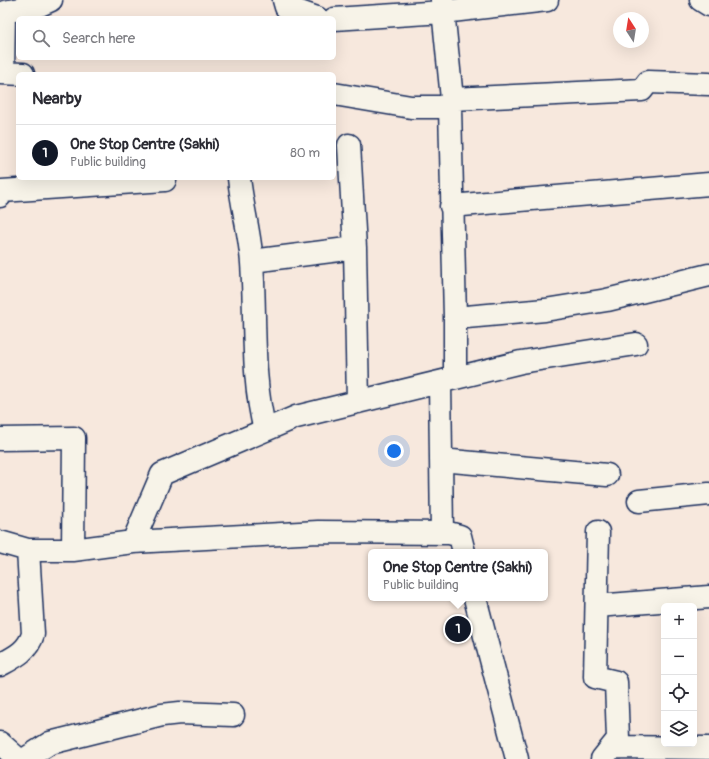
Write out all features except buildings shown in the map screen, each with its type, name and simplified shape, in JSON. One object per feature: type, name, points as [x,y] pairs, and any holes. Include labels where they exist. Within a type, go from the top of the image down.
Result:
[{"type":"street","points":[[9,73],[4,12],[40,5],[51,0]]},
{"type":"street","points":[[284,0],[286,7],[311,16]]},
{"type":"street","points":[[336,19],[442,6],[547,0]]},
{"type":"street","points":[[701,0],[709,5]]},
{"type":"street","points":[[442,6],[451,103],[451,206],[455,318],[441,460],[442,533]]},
{"type":"street","points":[[336,94],[411,107],[642,90],[648,82],[709,84]]},
{"type":"street","points":[[349,145],[355,248],[358,402]]},
{"type":"street","points":[[0,196],[2,191],[165,180]]},
{"type":"street","points":[[239,180],[252,261],[255,348],[261,414],[265,430]]},
{"type":"street","points":[[451,206],[709,184]]},
{"type":"street","points":[[252,261],[355,248]]},
{"type":"street","points":[[455,318],[545,310],[607,300],[709,275]]},
{"type":"street","points":[[133,542],[162,474],[296,417],[521,362],[636,344]]},
{"type":"street","points":[[0,440],[74,438],[73,550]]},
{"type":"street","points":[[441,460],[607,475]]},
{"type":"street","points":[[639,501],[709,494]]},
{"type":"street","points":[[0,542],[28,550],[73,550],[133,542],[318,532],[442,533],[460,536],[463,549]]},
{"type":"street","points":[[598,532],[596,677],[616,682],[618,739],[607,753]]},
{"type":"street","points":[[0,665],[21,653],[30,644],[33,634],[28,550]]},
{"type":"street","points":[[596,606],[709,597]]},
{"type":"street","points":[[477,601],[517,759]]},
{"type":"street","points":[[25,759],[50,742],[162,715],[180,713],[233,715]]},
{"type":"street","points":[[0,743],[18,759]]},
{"type":"street","points":[[607,753],[709,748]]},
{"type":"place","name":"One Stop Centre (Sakhi)","points":[[458,629]]}]
